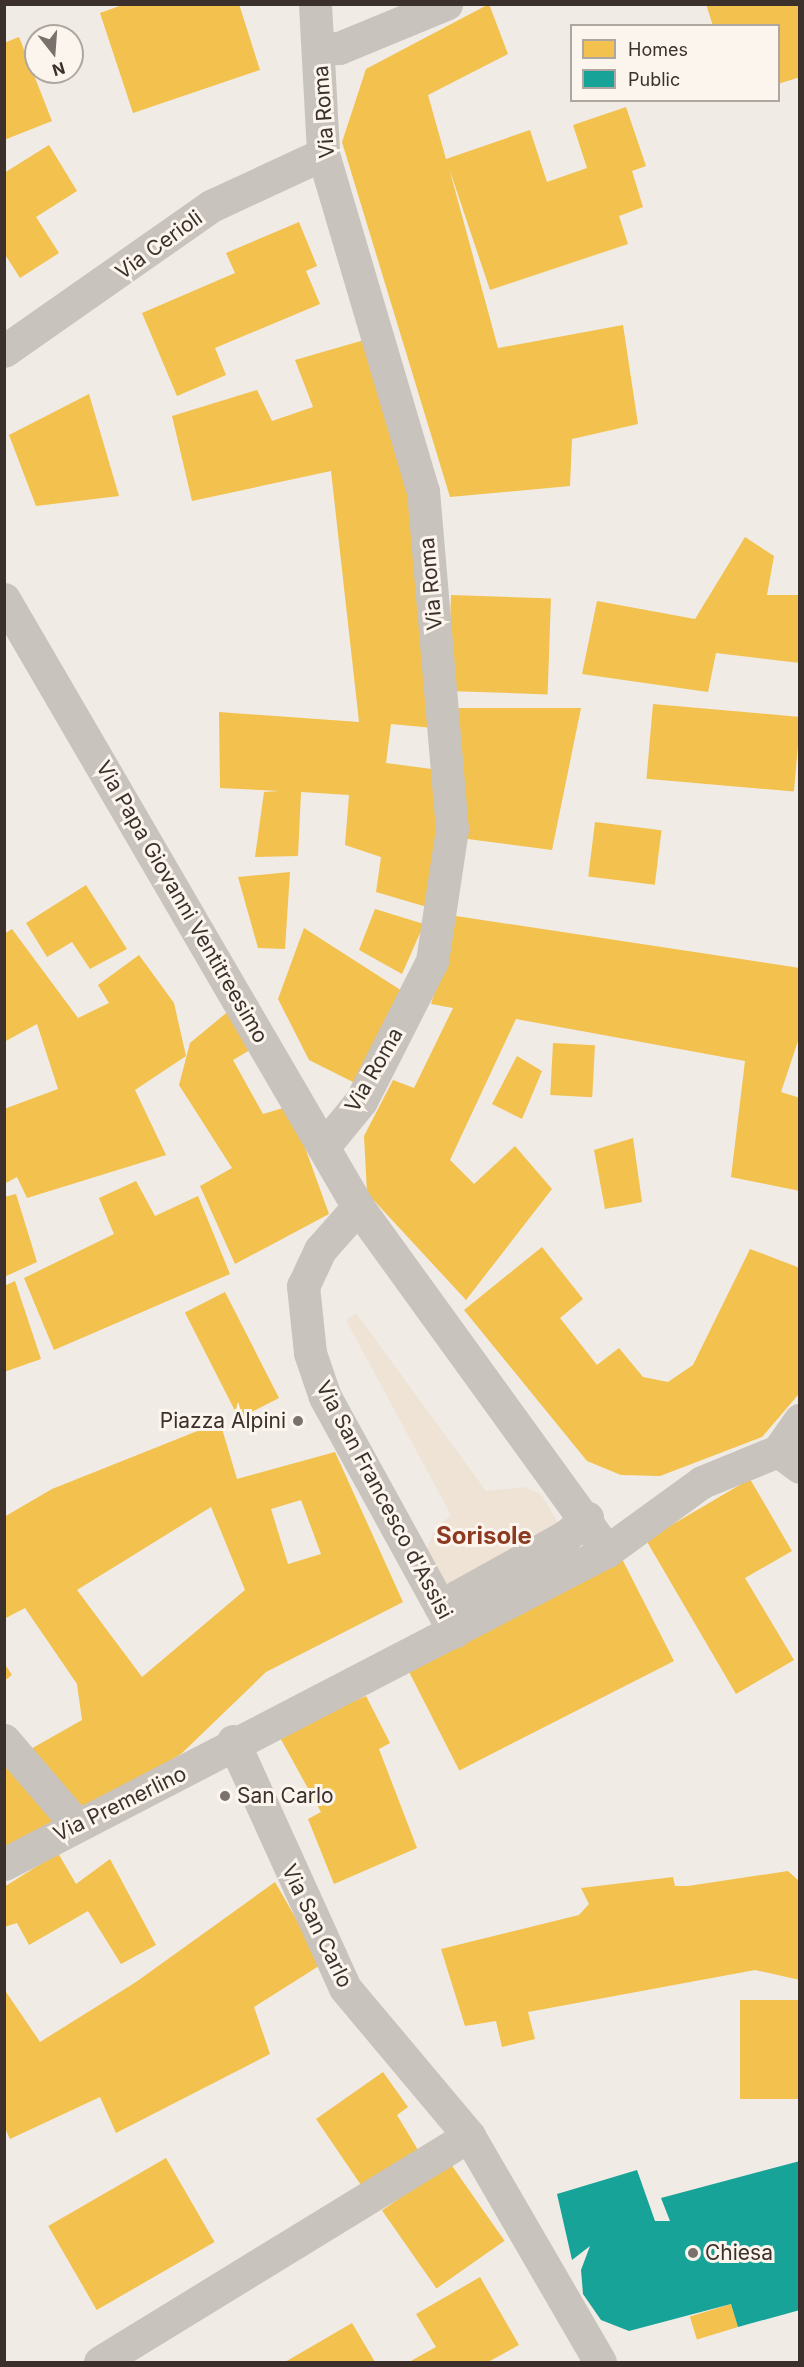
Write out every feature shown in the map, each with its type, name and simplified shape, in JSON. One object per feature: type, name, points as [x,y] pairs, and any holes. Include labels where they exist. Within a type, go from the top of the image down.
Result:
[{"type":"street","name":"Via Roma","points":[[315,4],[320,49],[323,154],[423,491],[452,829],[432,961],[361,1101],[324,1145]]},
{"type":"street","points":[[320,49],[339,48],[446,4]]},
{"type":"street","name":"Via Cerioli","points":[[4,351],[211,206],[323,154]]},
{"type":"street","name":"Via Papa Giovanni Ventitreesimo","points":[[4,599],[324,1145],[358,1207]]},
{"type":"street","points":[[358,1207],[587,1518],[607,1551]]},
{"type":"street","name":"Via San Francesco d'Assisi","points":[[358,1207],[320,1250],[303,1286],[310,1353],[325,1397],[447,1619],[607,1551],[702,1482],[789,1459],[800,1420]]},
{"type":"street","points":[[233,1741],[447,1619],[566,1536],[587,1518]]},
{"type":"street","points":[[4,1740],[76,1824]]},
{"type":"street","name":"Via Premerlino","points":[[4,1864],[76,1824],[207,1762],[233,1741]]},
{"type":"street","name":"Via San Carlo","points":[[233,1741],[345,1988],[469,2136],[600,2362]]},
{"type":"street","points":[[100,2362],[469,2136]]},
{"type":"shaded area","points":[[356,1313],[486,1491],[524,1487],[541,1494],[566,1536],[456,1600],[427,1550],[434,1531],[451,1515],[346,1320]]},
{"type":"building: Homes","points":[[125,4],[239,4],[260,70],[133,113],[100,13]]},
{"type":"building: Homes","points":[[489,4],[508,54],[428,95],[446,159],[530,130],[547,182],[587,168],[573,125],[626,107],[646,166],[632,171],[643,207],[619,216],[628,244],[490,290],[449,168],[498,348],[623,325],[638,424],[572,439],[570,486],[450,497],[342,142],[366,69]]},
{"type":"building: Homes","points":[[706,4],[800,4],[800,77],[780,83],[780,24],[712,24]]},
{"type":"building: Homes","points":[[19,37],[24,50],[24,84],[37,84],[52,121],[4,140],[4,43]]},
{"type":"building: Homes","points":[[49,145],[77,191],[36,217],[59,253],[20,278],[4,253],[4,173]]},
{"type":"building: Homes","points":[[299,222],[317,266],[306,271],[320,304],[215,348],[226,375],[177,396],[142,313],[235,273],[226,253]]},
{"type":"building: Homes","points":[[378,336],[423,491],[444,729],[391,724],[386,763],[447,771],[427,907],[376,892],[381,857],[345,845],[349,795],[301,792],[298,856],[255,857],[264,792],[279,791],[220,788],[219,712],[359,722],[331,471],[192,501],[172,416],[257,390],[272,421],[313,407],[295,360]]},
{"type":"building: Homes","points":[[89,394],[119,496],[36,506],[9,435]]},
{"type":"building: Homes","points":[[745,537],[774,556],[767,595],[800,595],[800,663],[716,653],[708,692],[582,674],[597,601],[695,619]]},
{"type":"building: Homes","points":[[451,595],[551,598],[548,694],[448,691]]},
{"type":"building: Homes","points":[[653,704],[800,717],[794,792],[646,779]]},
{"type":"building: Homes","points":[[456,708],[581,708],[552,850],[460,838]]},
{"type":"building: Homes","points":[[595,822],[662,830],[655,885],[588,877]]},
{"type":"building: Homes","points":[[290,872],[285,949],[258,948],[238,877]]},
{"type":"building: Homes","points":[[86,885],[127,949],[90,969],[72,942],[47,957],[26,923]]},
{"type":"building: Homes","points":[[375,909],[424,924],[402,974],[359,950]]},
{"type":"building: Homes","points":[[456,916],[800,968],[800,1035],[781,1092],[800,1098],[800,1191],[731,1177],[745,1061],[516,1019],[450,1160],[474,1184],[515,1146],[552,1189],[466,1300],[367,1193],[364,1136],[393,1080],[414,1088],[453,1008],[431,1004]]},
{"type":"building: Homes","points":[[304,928],[413,998],[359,1085],[309,1060],[278,999]]},
{"type":"building: Homes","points":[[12,929],[78,1018],[109,1003],[98,985],[139,955],[174,1003],[186,1056],[135,1090],[166,1155],[27,1198],[17,1177],[4,1184],[4,1109],[58,1089],[37,1024],[4,1042],[4,934]]},
{"type":"building: Homes","points":[[231,1009],[257,1046],[233,1060],[263,1114],[290,1106],[329,1214],[235,1264],[200,1186],[232,1168],[179,1085],[190,1043]]},
{"type":"building: Homes","points":[[553,1043],[595,1045],[592,1097],[550,1095]]},
{"type":"building: Homes","points":[[517,1056],[542,1071],[522,1119],[492,1104]]},
{"type":"building: Homes","points":[[633,1138],[642,1202],[605,1209],[594,1150]]},
{"type":"building: Homes","points":[[136,1181],[155,1216],[198,1196],[230,1274],[54,1350],[24,1278],[114,1234],[99,1198]]},
{"type":"building: Homes","points":[[16,1194],[37,1262],[4,1277],[4,1197]]},
{"type":"building: Homes","points":[[542,1247],[583,1299],[560,1318],[597,1365],[619,1348],[643,1377],[668,1382],[693,1365],[750,1249],[800,1268],[798,1395],[762,1437],[660,1476],[621,1475],[587,1461],[464,1310]]},
{"type":"building: Homes","points":[[15,1281],[41,1359],[4,1372],[4,1286]]},
{"type":"building: Homes","points":[[225,1292],[279,1398],[239,1418],[185,1312]]},
{"type":"building: Homes","points":[[220,1422],[237,1479],[335,1452],[403,1602],[266,1672],[181,1754],[80,1813],[22,1754],[82,1720],[77,1684],[25,1608],[4,1619],[4,1517],[52,1489]],"holes":[[[301,1500],[321,1554],[288,1564],[271,1509]],[[211,1507],[245,1590],[142,1677],[77,1590]]]},
{"type":"building: Homes","points":[[750,1479],[792,1551],[745,1578],[794,1660],[736,1694],[646,1540]]},
{"type":"building: Homes","points":[[620,1555],[674,1661],[459,1770],[405,1664]]},
{"type":"building: Homes","points":[[4,1663],[12,1675],[4,1681]]},
{"type":"building: Homes","points":[[366,1696],[390,1743],[379,1749],[417,1848],[334,1884],[308,1819],[321,1812],[278,1734]]},
{"type":"building: Homes","points":[[14,1764],[64,1829],[4,1860],[4,1770]]},
{"type":"building: Homes","points":[[58,1853],[76,1884],[110,1859],[156,1945],[121,1964],[88,1911],[29,1945],[17,1923],[4,1927],[4,1887]]},
{"type":"building: Homes","points":[[788,1871],[800,1882],[800,1980],[755,1970],[528,2012],[535,2039],[502,2047],[496,2021],[465,2026],[441,1949],[579,1915],[589,1904],[581,1888],[673,1877],[675,1886],[688,1886]]},
{"type":"building: Homes","points":[[275,1882],[322,1964],[254,2007],[270,2054],[116,2133],[100,2097],[10,2139],[4,2126],[4,1989],[40,2042],[136,1982]]},
{"type":"building: Homes","points":[[740,2000],[800,2000],[800,2099],[740,2099]]},
{"type":"building: Homes","points":[[383,2072],[408,2107],[397,2115],[421,2155],[363,2188],[316,2119]]},
{"type":"building: Homes","points":[[166,2158],[214,2242],[97,2310],[48,2226]]},
{"type":"building: Homes","points":[[450,2163],[504,2241],[437,2288],[382,2211]]},
{"type":"building: Homes","points":[[480,2277],[519,2345],[488,2362],[409,2362],[436,2347],[416,2314]]},
{"type":"building: Homes","points":[[731,2304],[738,2327],[697,2340],[690,2317]]},
{"type":"building: Homes","points":[[352,2323],[375,2362],[285,2362]]},
{"type":"building: Public","name":"Chiesa","points":[[800,2161],[800,2310],[738,2327],[731,2304],[629,2331],[601,2320],[583,2294],[581,2270],[590,2246],[572,2260],[557,2194],[637,2170],[655,2221],[670,2221],[661,2198]]},
{"type":"place","name":"Piazza Alpini","points":[[298,1421]]},
{"type":"place","name":"San Carlo","points":[[225,1796]]},
{"type":"place","name":"Chiesa","points":[[693,2253]]},
{"type":"district","name":"Sorisole","points":[[484,1536]]}]
